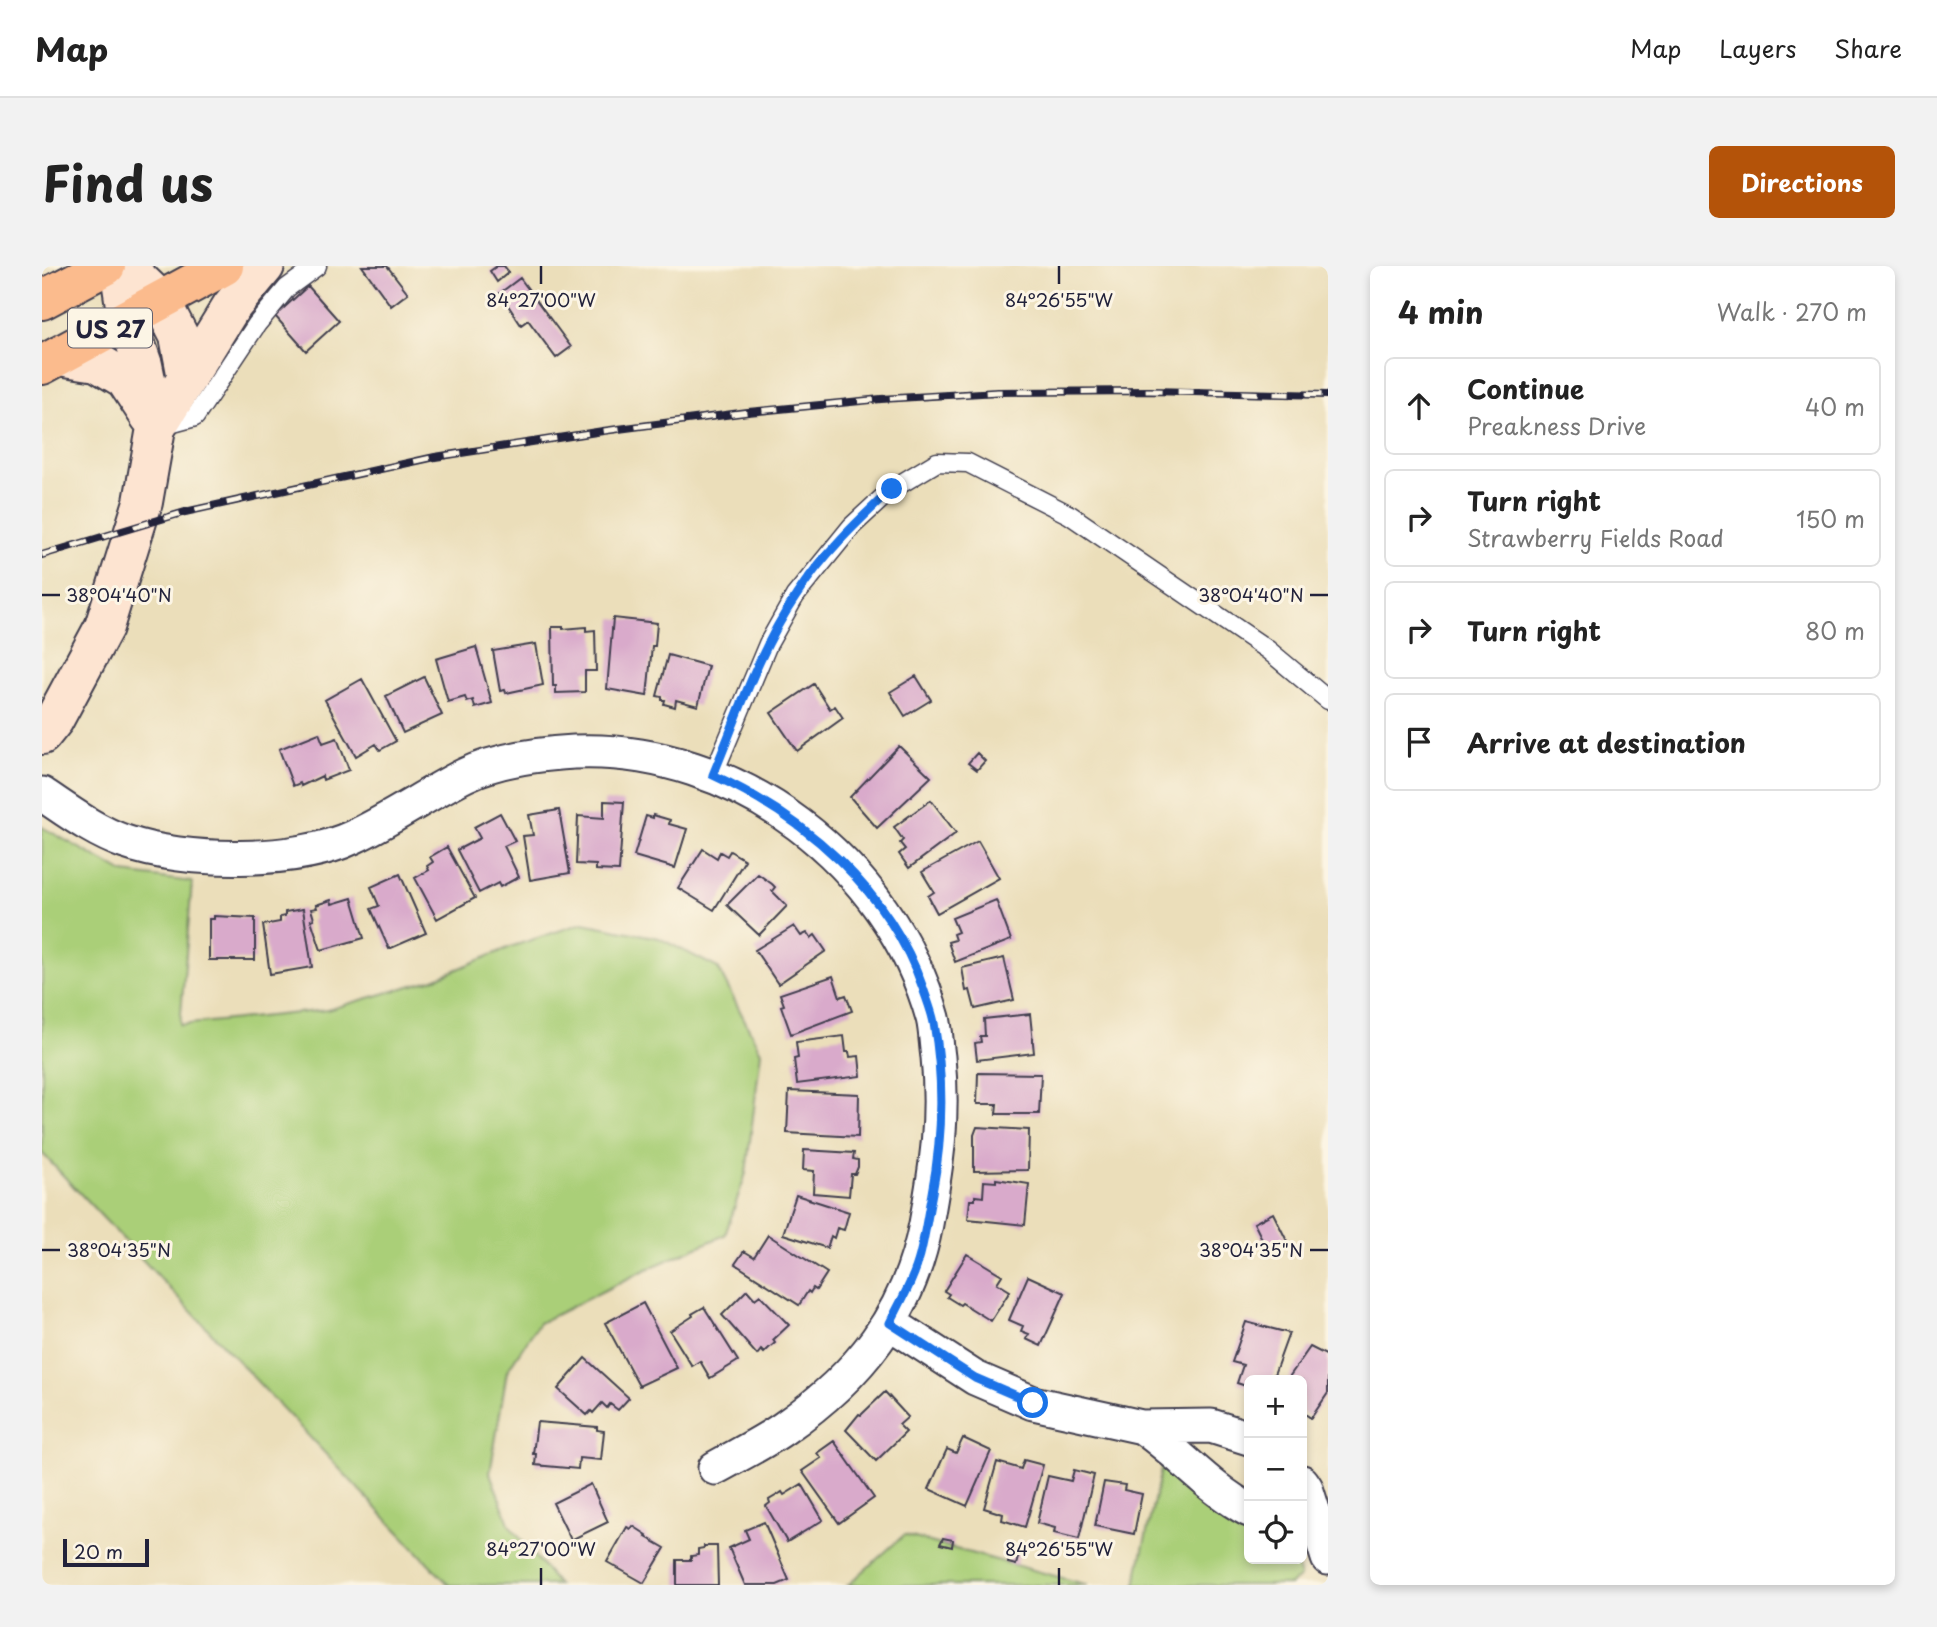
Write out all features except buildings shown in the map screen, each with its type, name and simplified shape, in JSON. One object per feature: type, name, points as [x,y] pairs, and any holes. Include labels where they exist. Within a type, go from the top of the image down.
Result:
[{"type":"highway","name":"US 27","points":[[42,300],[106,266]]},
{"type":"highway","name":"US 27","points":[[50,361],[224,266]]},
{"type":"street","points":[[42,735],[54,720],[104,627],[143,502],[156,428],[143,365],[127,319],[118,266]]},
{"type":"street","points":[[124,266],[161,301],[179,336],[187,378]]},
{"type":"street","points":[[156,428],[231,307],[265,266]]},
{"type":"street","points":[[50,361],[97,362],[125,379],[156,428]]},
{"type":"street","points":[[42,794],[93,828],[134,845],[205,857],[251,857],[298,853],[350,839],[468,774],[532,757],[575,752],[620,753],[659,760],[713,775],[739,787],[786,816],[842,862],[889,917],[906,947],[934,1021],[942,1117],[939,1157],[920,1256],[890,1323],[872,1349],[830,1393],[783,1429],[715,1468]]},
{"type":"street","points":[[890,1323],[975,1378],[1033,1403],[1142,1427],[1211,1426],[1244,1436]]},
{"type":"street","points":[[1142,1427],[1169,1445],[1230,1500],[1244,1507]]},
{"type":"street","points":[[1307,1488],[1328,1558]]},
{"type":"street","points":[[1307,1544],[1328,1558]]},
{"type":"lane","points":[[156,428],[195,417],[257,324],[287,288],[317,266]]},
{"type":"lane","points":[[713,775],[768,644],[795,596],[827,555],[882,498],[937,462],[968,463],[1070,515],[1268,650],[1328,700]]},
{"type":"green space","points":[[42,827],[124,873],[192,882],[180,1025],[327,1010],[434,979],[513,946],[583,923],[659,938],[718,968],[761,1052],[746,1173],[725,1235],[647,1269],[539,1323],[507,1371],[490,1473],[510,1526],[558,1585],[449,1585],[42,1153]]},
{"type":"green space","points":[[1162,1465],[1215,1507],[1244,1526],[1244,1564],[1296,1564],[1300,1577],[1289,1585],[1135,1585]]},
{"type":"green space","points":[[904,1535],[1088,1585],[848,1585]]},
{"type":"railway","points":[[42,555],[185,512],[435,457],[748,412],[881,399],[998,392],[1150,391],[1328,395]]},
{"type":"route","points":[[892,489],[852,526],[795,596],[768,644],[713,775],[776,808],[842,862],[889,917],[906,947],[934,1021],[942,1117],[939,1157],[920,1256],[890,1323],[975,1378],[1033,1403]]}]
